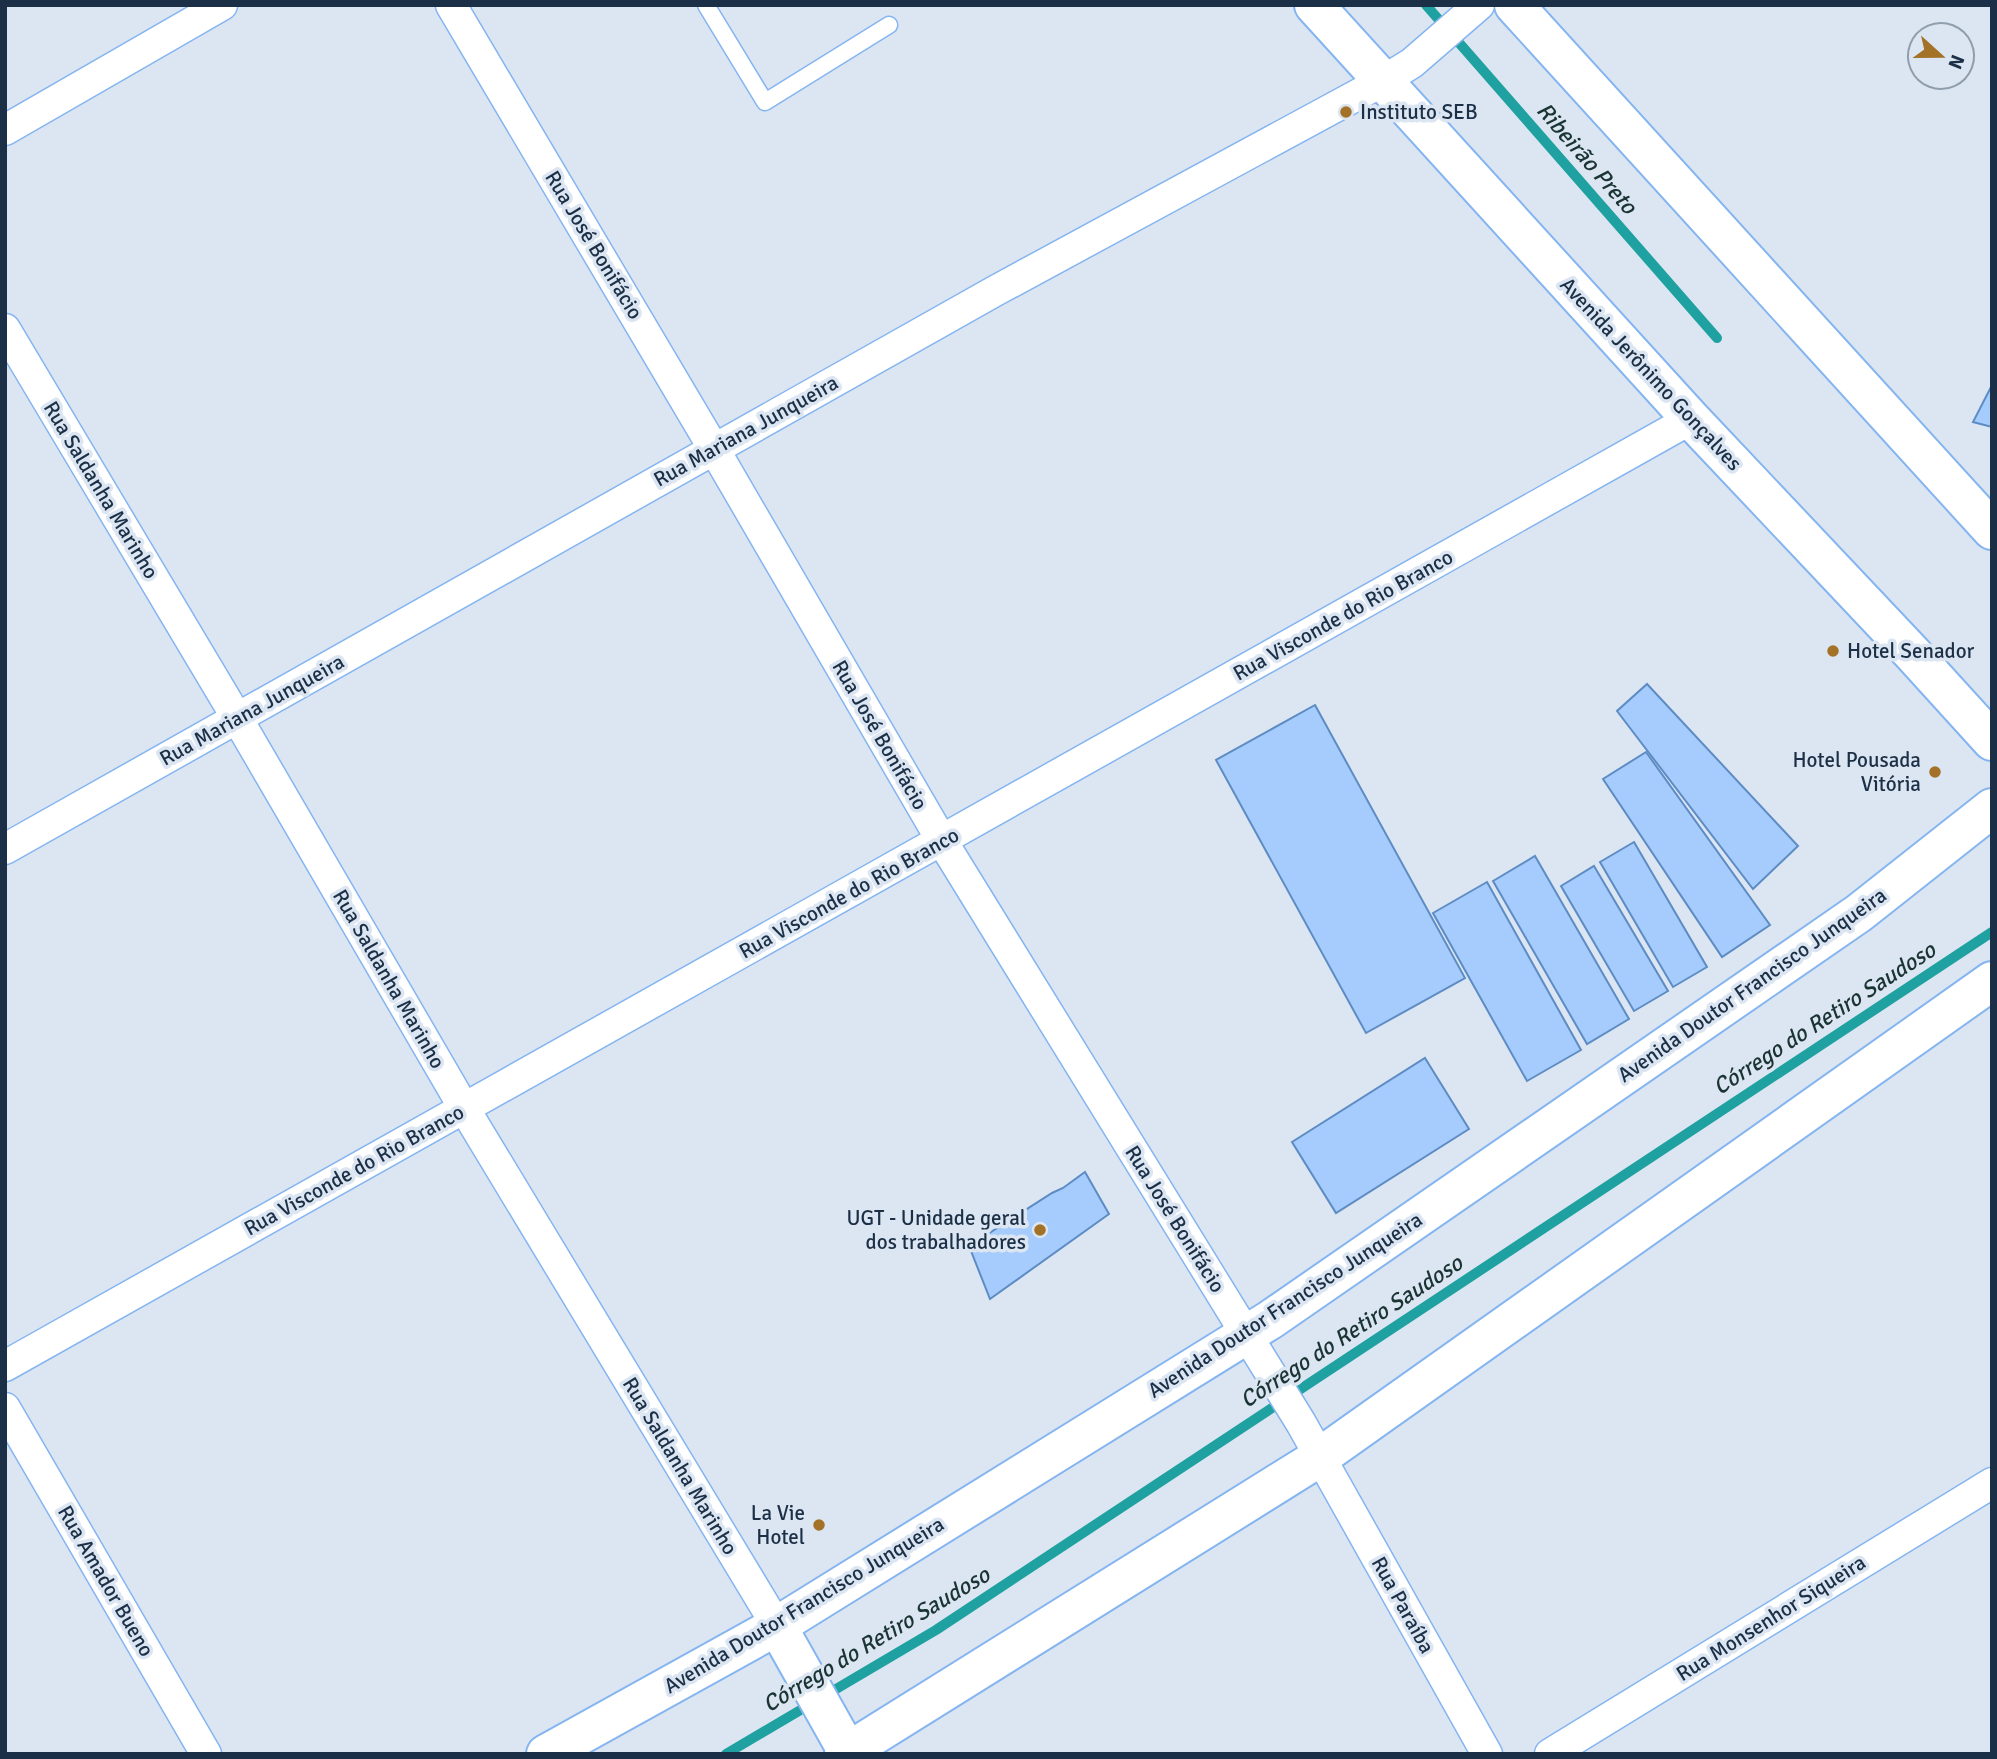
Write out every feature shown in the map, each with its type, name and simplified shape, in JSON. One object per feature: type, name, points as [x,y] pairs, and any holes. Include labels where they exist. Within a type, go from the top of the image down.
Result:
[{"type":"main road","name":"Avenida Jerônimo Gonçalves","points":[[1314,5],[1397,72],[1692,419],[1992,741]]},
{"type":"main road","points":[[1514,5],[1992,530]]},
{"type":"main road","name":"Avenida Doutor Francisco Junqueira","points":[[546,1754],[785,1641],[1254,1348],[1270,1320],[1859,912],[1992,808]]},
{"type":"main road","points":[[785,1641],[844,1746],[1320,1457],[1992,981]]},
{"type":"street","points":[[5,130],[222,5]]},
{"type":"street","name":"Rua José Bonifácio","points":[[451,5],[942,841],[1320,1457]]},
{"type":"street","name":"Rua Mariana Junqueira","points":[[5,849],[1007,284],[1397,72],[1477,7]]},
{"type":"street","name":"Rua Saldanha Marinho","points":[[5,329],[237,718],[464,1108],[785,1641]]},
{"type":"street","name":"Rua Visconde do Rio Branco","points":[[5,1366],[1692,419]]},
{"type":"street","name":"Rua Amador Bueno","points":[[5,1408],[206,1754]]},
{"type":"street","name":"Rua Paraíba","points":[[1320,1457],[1487,1754]]},
{"type":"street","name":"Rua Monsenhor Siqueira","points":[[1550,1754],[1992,1483]]},
{"type":"lane","points":[[706,5],[765,102],[889,25]]},
{"type":"building","points":[[1992,385],[1992,427],[1973,422]]},
{"type":"building","points":[[1647,684],[1798,846],[1753,889],[1617,711]]},
{"type":"building","points":[[1315,705],[1465,978],[1366,1033],[1216,760]]},
{"type":"building","points":[[1646,752],[1770,925],[1722,957],[1603,779]]},
{"type":"building","points":[[1634,842],[1707,967],[1673,987],[1600,862]]},
{"type":"building","points":[[1535,856],[1629,1019],[1587,1044],[1493,881]]},
{"type":"building","points":[[1594,866],[1668,991],[1634,1011],[1561,886]]},
{"type":"building","points":[[1487,882],[1581,1050],[1527,1081],[1433,913]]},
{"type":"building","points":[[1425,1058],[1469,1129],[1336,1213],[1292,1142]]},
{"type":"building","name":"UGT - Unidade geral dos trabalhadores","points":[[1085,1172],[1109,1214],[990,1299],[969,1246]]},
{"type":"waterway","name":"Ribeirão Preto","points":[[1426,5],[1717,338]]},
{"type":"waterway","name":"Córrego do Retiro Saudoso","points":[[726,1754],[936,1630],[1992,932]]},
{"type":"place","name":"Instituto SEB","points":[[1346,112]]},
{"type":"place","name":"Hotel Senador","points":[[1833,651]]},
{"type":"place","name":"Hotel Pousada Vitória","points":[[1935,772]]},
{"type":"place","name":"UGT - Unidade geral dos trabalhadores","points":[[1040,1230]]},
{"type":"place","name":"La Vie Hotel","points":[[819,1525]]}]
